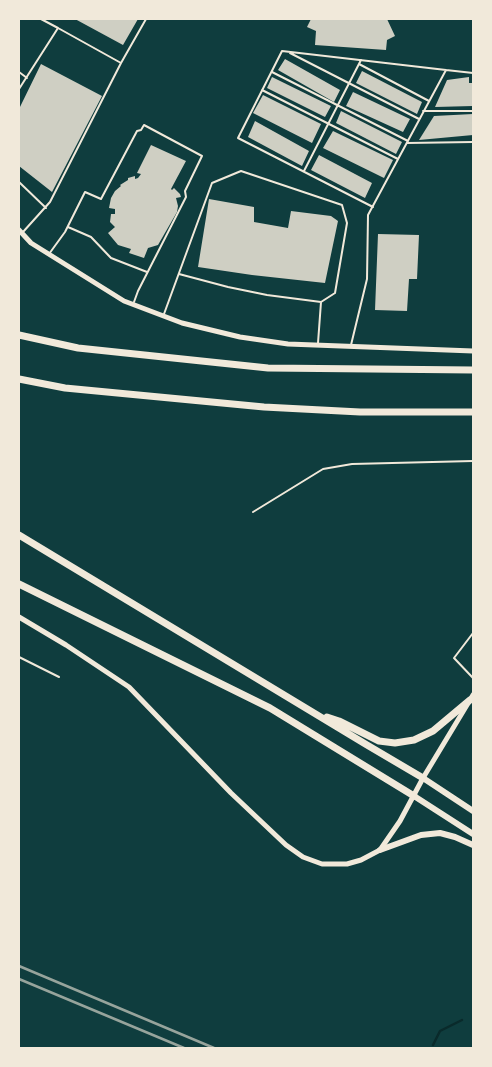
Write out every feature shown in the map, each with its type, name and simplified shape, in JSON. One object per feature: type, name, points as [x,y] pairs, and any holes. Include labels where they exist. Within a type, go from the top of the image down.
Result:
[{"type":"highway","points":[[19,336],[78,348],[268,368],[473,370]]},
{"type":"highway","points":[[19,379],[65,388],[264,407],[360,412],[473,412]]},
{"type":"highway","points":[[19,536],[423,778]]},
{"type":"highway","points":[[19,584],[270,708],[414,796]]},
{"type":"highway","points":[[318,714],[339,721],[379,741],[395,743],[414,740],[433,731],[472,698]]},
{"type":"main road","points":[[423,778],[473,811]]},
{"type":"main road","points":[[414,796],[473,834]]},
{"type":"main road","points":[[380,850],[421,835],[440,833],[473,845]]},
{"type":"street","points":[[20,232],[32,243],[124,301],[182,323],[240,338],[288,344],[473,351]]},
{"type":"street","points":[[19,617],[66,645],[129,687],[230,793],[286,845],[303,857],[322,864],[347,864],[361,860],[380,850],[400,821],[423,778],[472,698]]},
{"type":"lane","points":[[41,19],[121,64]]},
{"type":"lane","points":[[20,232],[46,208],[54,195],[146,19]]},
{"type":"lane","points":[[19,89],[58,28]]},
{"type":"lane","points":[[373,207],[238,138],[282,51],[473,73]]},
{"type":"lane","points":[[288,52],[419,119]]},
{"type":"lane","points":[[304,171],[361,60]]},
{"type":"lane","points":[[359,64],[429,101]]},
{"type":"lane","points":[[351,347],[367,279],[368,215],[446,70]]},
{"type":"lane","points":[[19,72],[27,78]]},
{"type":"lane","points":[[272,72],[407,142],[473,142]]},
{"type":"lane","points":[[262,90],[398,159]]},
{"type":"lane","points":[[424,112],[473,110]]},
{"type":"lane","points":[[49,254],[67,227],[85,192],[101,200],[136,131],[141,130],[144,125],[202,156],[185,191],[186,197],[147,272],[133,305]]},
{"type":"lane","points":[[163,316],[212,183],[240,171],[342,205],[347,223],[335,293],[321,302],[266,295],[179,274]]},
{"type":"lane","points":[[19,182],[46,208]]},
{"type":"lane","points":[[67,227],[91,237],[111,258],[147,272]]},
{"type":"lane","points":[[318,346],[321,302]]},
{"type":"lane","points":[[473,314],[473,351]]},
{"type":"lane","points":[[253,512],[323,470],[352,464],[473,460]]},
{"type":"lane","points":[[473,633],[454,658],[473,678]]},
{"type":"lane","points":[[19,657],[59,677]]},
{"type":"building","points":[[75,19],[138,19],[123,45]]},
{"type":"building","points":[[311,19],[387,19],[395,36],[387,40],[386,50],[315,45],[316,31],[307,27]]},
{"type":"building","points":[[285,59],[340,90],[334,102],[278,70]]},
{"type":"building","points":[[41,64],[102,96],[52,192],[19,166],[19,109]]},
{"type":"building","points":[[362,71],[422,102],[417,114],[356,83]]},
{"type":"building","points":[[272,77],[331,106],[325,117],[267,88]]},
{"type":"building","points":[[469,77],[469,83],[473,83],[473,106],[435,107],[447,80]]},
{"type":"building","points":[[353,92],[410,119],[403,132],[346,106]]},
{"type":"building","points":[[263,95],[321,124],[312,143],[253,113]]},
{"type":"building","points":[[341,111],[402,142],[396,154],[336,123]]},
{"type":"building","points":[[473,114],[473,135],[419,140],[434,116]]},
{"type":"building","points":[[255,121],[309,151],[302,166],[248,137]]},
{"type":"building","points":[[333,131],[393,160],[384,178],[323,148]]},
{"type":"building","points":[[151,145],[186,161],[171,189],[174,188],[181,197],[176,198],[177,212],[158,245],[148,248],[144,258],[129,253],[131,249],[118,245],[108,233],[115,227],[110,222],[111,214],[115,214],[115,209],[109,208],[111,198],[120,185],[128,180],[128,178],[135,176],[135,179],[141,174],[137,173]]},
{"type":"building","points":[[319,155],[372,183],[365,198],[311,170]]},
{"type":"building","points":[[209,199],[254,207],[254,222],[288,228],[291,211],[331,216],[338,221],[325,283],[198,267]]},
{"type":"building","points":[[378,234],[419,235],[417,279],[409,279],[407,311],[375,310]]},
{"type":"waterway","points":[[433,1045],[440,1031],[462,1020]]},
{"type":"railway","points":[[19,966],[214,1048]]},
{"type":"railway","points":[[19,979],[184,1048]]}]
